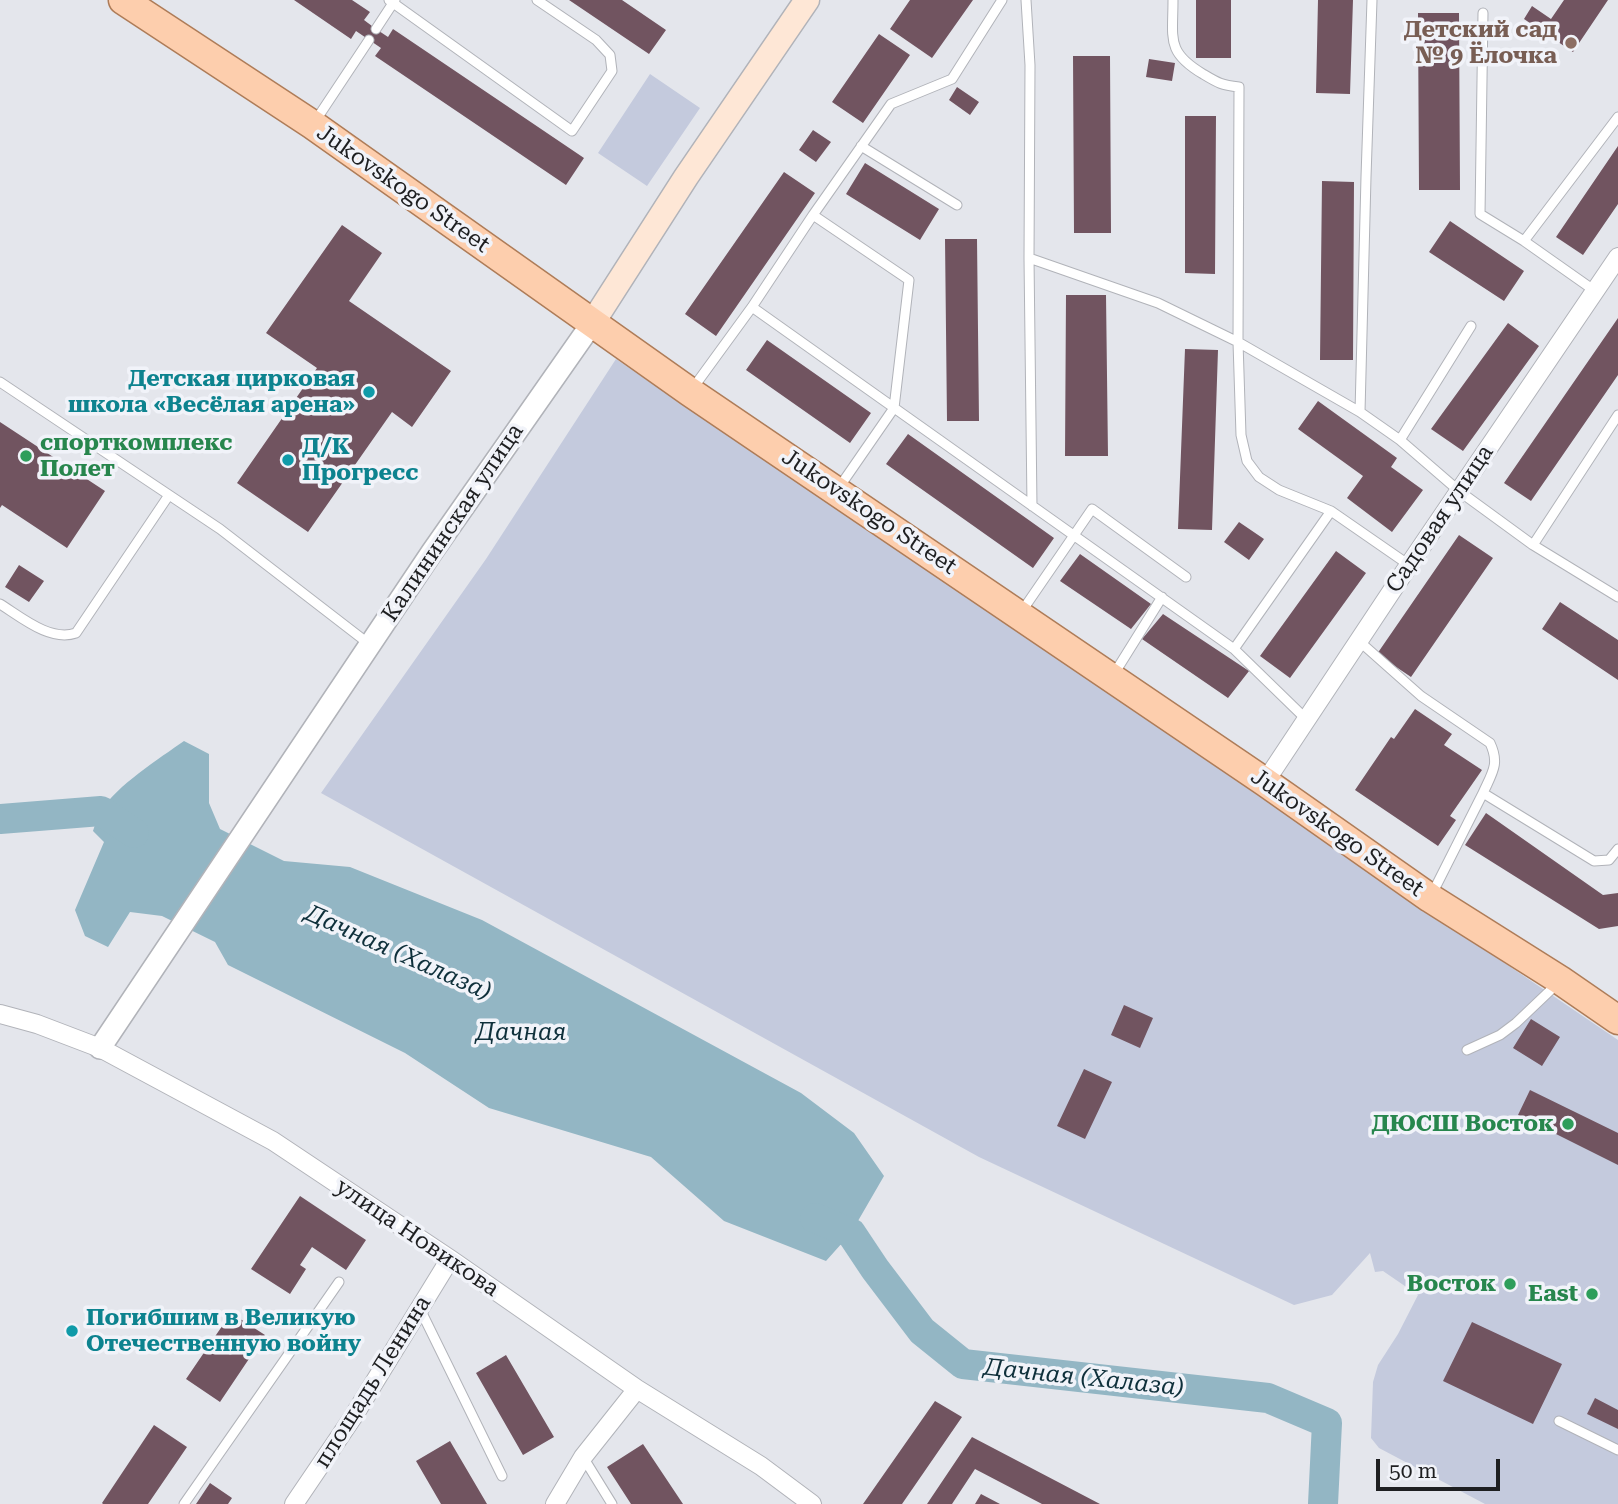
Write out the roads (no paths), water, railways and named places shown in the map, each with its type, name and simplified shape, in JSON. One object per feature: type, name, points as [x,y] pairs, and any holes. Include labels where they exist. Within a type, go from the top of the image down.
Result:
[{"type":"main road","name":"Jukovskogo Street","points":[[123,0],[313,125],[690,392],[1265,782],[1430,898],[1618,1020]]},
{"type":"main road","name":"Калининская улица","points":[[593,322],[686,177],[807,0]]},
{"type":"street","name":"Садовая улица","points":[[1265,782],[1618,257]]},
{"type":"street","name":"Калининская улица","points":[[100,1048],[432,552],[593,322]]},
{"type":"street","name":"улица Новикова","points":[[0,1014],[37,1024],[100,1048],[273,1141],[450,1259],[637,1389],[761,1466],[812,1504]]},
{"type":"street","name":"площадь Ленина","points":[[294,1504],[353,1417],[450,1259]]},
{"type":"street","points":[[556,1503],[583,1457],[637,1389]]},
{"type":"lane","points":[[376,29],[392,1],[572,131],[612,71],[610,55],[596,40],[537,0]]},
{"type":"lane","points":[[690,392],[752,307],[891,104],[952,79],[1002,0]]},
{"type":"lane","points":[[1026,0],[1030,65],[1032,506]]},
{"type":"lane","points":[[1173,0],[1172,40],[1177,53],[1186,64],[1223,86],[1239,88],[1238,342],[1241,435],[1247,460],[1259,477],[1279,490],[1331,511],[1409,565]]},
{"type":"lane","points":[[1360,412],[1372,0]]},
{"type":"lane","points":[[1483,13],[1480,214],[1595,291]]},
{"type":"lane","points":[[313,125],[369,40]]},
{"type":"lane","points":[[1524,241],[1618,117]]},
{"type":"lane","points":[[861,146],[957,205]]},
{"type":"lane","points":[[813,215],[909,280],[894,408],[837,491]]},
{"type":"lane","points":[[1029,258],[1158,303],[1238,342],[1360,412],[1400,440],[1459,491],[1533,545],[1618,597]]},
{"type":"lane","points":[[752,307],[1234,649],[1307,720]]},
{"type":"lane","points":[[1400,440],[1471,326]]},
{"type":"lane","points":[[0,382],[220,528],[370,645]]},
{"type":"lane","points":[[1533,545],[1618,415]]},
{"type":"lane","points":[[0,604],[43,630],[68,636],[76,633],[169,495]]},
{"type":"lane","points":[[1020,615],[1092,509],[1186,577]]},
{"type":"lane","points":[[1234,649],[1331,511]]},
{"type":"lane","points":[[1111,678],[1162,597]]},
{"type":"lane","points":[[1359,641],[1421,696],[1490,743],[1495,754],[1495,766],[1483,793],[1430,898]]},
{"type":"lane","points":[[1483,793],[1594,861],[1609,860],[1618,849]]},
{"type":"lane","points":[[1467,1050],[1500,1035],[1516,1023],[1560,980]]},
{"type":"lane","points":[[184,1504],[339,1282]]},
{"type":"lane","points":[[420,1309],[502,1476]]},
{"type":"lane","points":[[1559,1421],[1618,1450]]},
{"type":"lane","points":[[583,1457],[612,1504]]},
{"type":"water","name":"Дачная","points":[[184,741],[209,754],[209,803],[220,829],[284,861],[350,867],[482,920],[801,1093],[854,1133],[884,1176],[851,1233],[826,1261],[724,1221],[651,1157],[489,1108],[405,1053],[228,965],[215,942],[162,916],[130,912],[108,947],[85,936],[75,910],[104,842],[93,831],[100,813],[128,782]]},
{"type":"waterway","name":"Дачная","points":[[0,819],[101,811],[134,833]]},
{"type":"waterway","name":"Дачная (Халаза)","points":[[815,1218],[851,1233],[922,1331],[963,1364],[1268,1398],[1327,1423],[1323,1504]]},
{"type":"place","name":"Детский сад № 9 Ёлочка","points":[[1571,43]]},
{"type":"place","name":"Детская цирковая школа «Весёлая арена»","points":[[369,392]]},
{"type":"place","name":"спорткомплекс Полет","points":[[26,456]]},
{"type":"place","name":"Д/К Прогресс","points":[[288,460]]},
{"type":"place","name":"ДЮСШ Восток","points":[[1568,1124]]},
{"type":"place","name":"Восток","points":[[1510,1284]]},
{"type":"place","name":"East","points":[[1592,1294]]},
{"type":"place","name":"Погибшим в Великую Отечественную войну","points":[[72,1331]]}]
